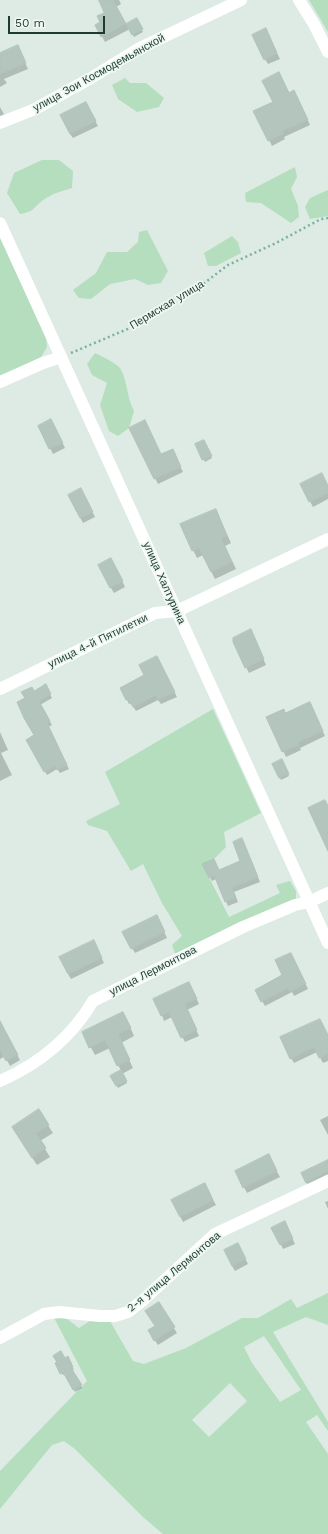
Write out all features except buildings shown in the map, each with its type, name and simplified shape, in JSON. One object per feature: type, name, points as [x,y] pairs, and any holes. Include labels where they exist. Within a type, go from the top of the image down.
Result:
[{"type":"street","name":"улица Зои Космодемьянской","points":[[0,123],[35,109],[91,78],[138,49],[241,0]]},
{"type":"street","points":[[299,0],[314,24],[328,52]]},
{"type":"street","name":"улица Халтурина","points":[[0,222],[328,943]]},
{"type":"street","points":[[0,382],[43,363],[61,357]]},
{"type":"street","name":"улица 4-й Пятилетки","points":[[0,689],[155,613],[177,611],[328,539]]},
{"type":"street","name":"улица Лермонтова","points":[[0,1081],[33,1063],[67,1037],[85,1015],[93,1001],[243,926],[295,905],[309,902],[328,893]]},
{"type":"street","name":"2-я улица Лермонтова","points":[[0,1338],[44,1314],[59,1312],[81,1315],[115,1316],[128,1312],[215,1234],[328,1181]]},
{"type":"path","name":"Пермская улица","points":[[61,357],[130,328],[175,298],[203,284],[228,265],[276,243],[321,219],[328,218]]},
{"type":"green space","points":[[309,0],[328,0],[328,32]]},
{"type":"green space","points":[[125,78],[130,83],[146,83],[164,98],[159,107],[137,112],[118,99],[112,85]]},
{"type":"green space","points":[[42,160],[59,160],[73,171],[72,188],[49,196],[31,211],[20,214],[7,193],[14,173]]},
{"type":"green space","points":[[295,167],[297,177],[291,189],[298,206],[299,217],[291,223],[261,203],[246,202],[245,193]]},
{"type":"green space","points":[[328,190],[328,216],[310,219],[305,207],[310,198]]},
{"type":"green space","points":[[147,230],[168,271],[161,283],[148,285],[135,279],[110,284],[91,299],[79,298],[73,290],[96,273],[107,252],[127,252],[138,242],[139,232]]},
{"type":"green space","points":[[232,236],[238,242],[241,253],[216,266],[208,266],[204,253]]},
{"type":"green space","points":[[0,238],[46,337],[47,347],[41,357],[0,377]]},
{"type":"green space","points":[[95,353],[120,368],[134,411],[129,428],[118,436],[109,431],[100,405],[107,383],[92,375],[87,364]]},
{"type":"green space","points":[[213,709],[261,813],[224,832],[226,847],[214,859],[203,865],[229,917],[280,893],[276,885],[290,881],[296,891],[296,901],[176,956],[172,945],[182,936],[162,903],[143,864],[131,871],[107,831],[88,825],[86,821],[120,804],[105,772]]},
{"type":"green space","points":[[328,1293],[328,1325],[306,1317],[273,1332],[328,1422],[328,1431],[317,1415],[306,1422],[328,1454],[328,1534],[163,1534],[143,1517],[75,1449],[64,1441],[52,1445],[0,1509],[0,1471],[87,1381],[52,1314],[67,1319],[79,1328],[90,1321],[110,1321],[133,1361],[144,1364],[186,1348],[242,1318],[258,1318],[291,1299],[297,1308]],"holes":[[[264,1336],[301,1390],[280,1402],[252,1363],[244,1347]],[[230,1383],[247,1401],[209,1437],[192,1420]]]}]
